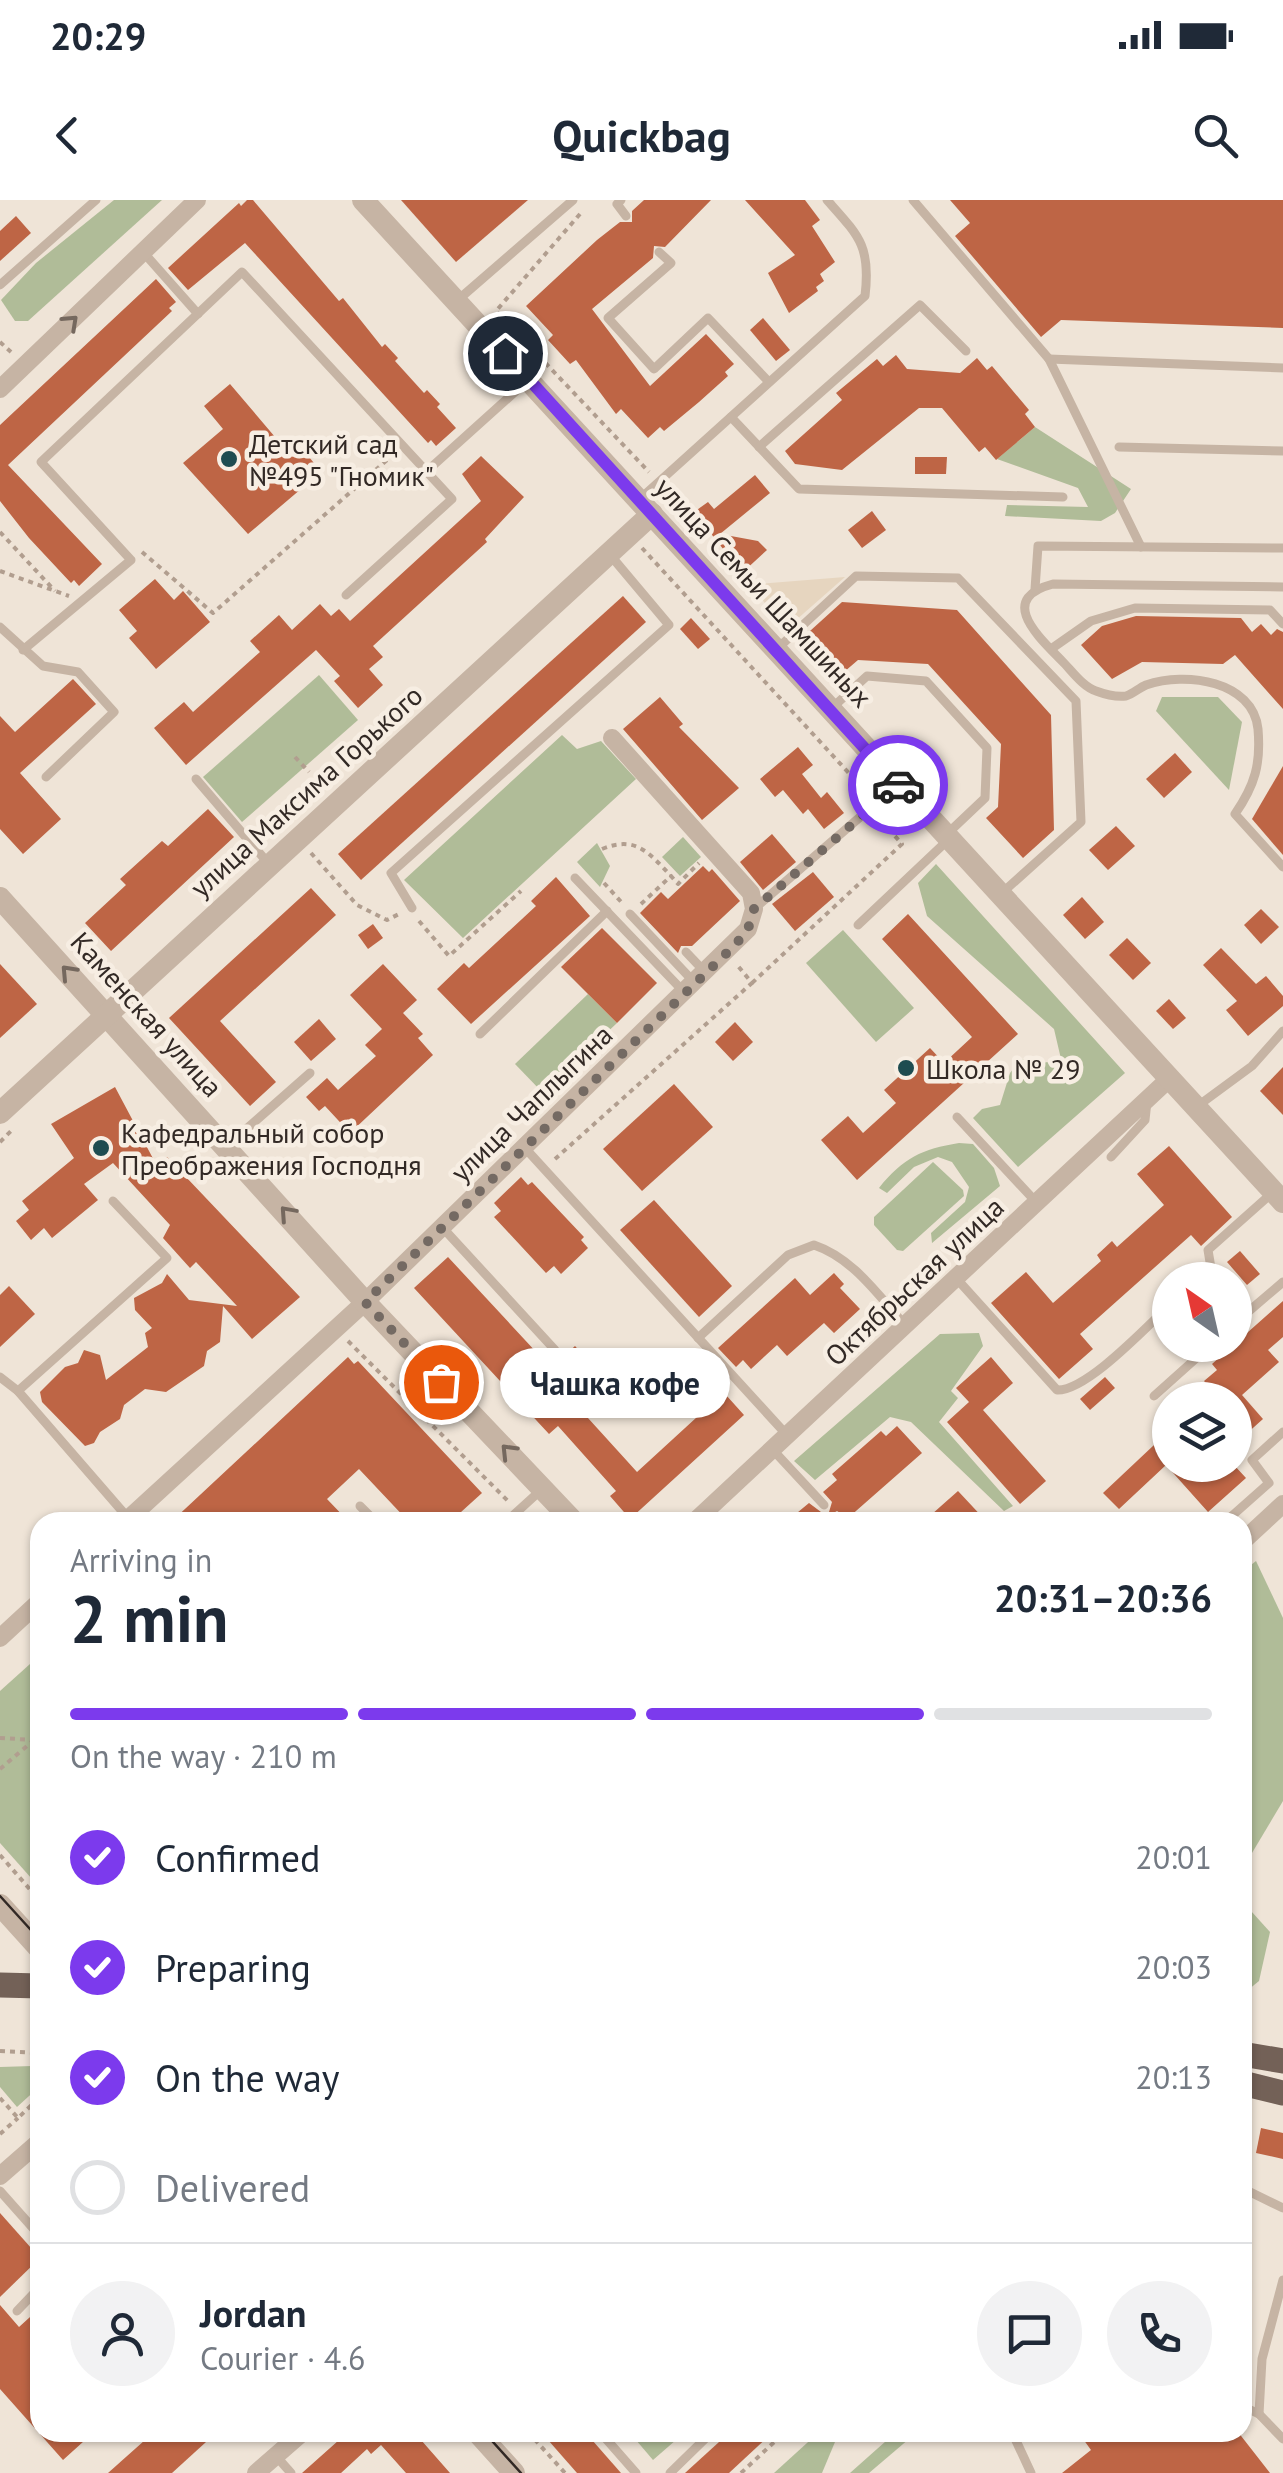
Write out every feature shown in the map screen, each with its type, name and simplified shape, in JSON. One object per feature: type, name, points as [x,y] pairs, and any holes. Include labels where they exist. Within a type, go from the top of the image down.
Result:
[{"type":"main road","points":[[0,1985],[30,1986]]},
{"type":"main road","points":[[1252,2055],[1283,2061]]},
{"type":"main road","points":[[1252,2085],[1283,2093]]},
{"type":"street","points":[[0,389],[198,200]]},
{"type":"street","name":"улица Семьи Шамшиных","points":[[363,200],[1278,1197]]},
{"type":"street","name":"улица Максима Горького","points":[[0,1113],[609,554],[630,534],[646,507]]},
{"type":"street","points":[[612,738],[750,893],[754,909]]},
{"type":"street","name":"Каменская улица","points":[[0,898],[365,1302],[565,1512]]},
{"type":"street","name":"улица Чаплыгина","points":[[139,1512],[365,1302],[726,953],[748,929],[754,909]]},
{"type":"street","name":"Октябрьская улица","points":[[705,1512],[1170,1078]]},
{"type":"street","points":[[1252,1533],[1283,1504]]},
{"type":"street","points":[[0,1638],[30,1610]]},
{"type":"street","points":[[0,1904],[30,1938]]},
{"type":"street","points":[[0,2176],[30,2150]]},
{"type":"street","points":[[256,2473],[292,2442]]},
{"type":"street","points":[[486,2442],[514,2473]]},
{"type":"lane","points":[[0,285],[96,200]]},
{"type":"lane","points":[[457,301],[573,200]]},
{"type":"lane","points":[[621,200],[617,204],[626,216]]},
{"type":"lane","points":[[646,507],[658,482],[865,296],[868,269],[863,241],[826,200]]},
{"type":"lane","points":[[913,200],[1049,359],[1141,547]]},
{"type":"lane","points":[[151,247],[198,314]]},
{"type":"lane","points":[[659,252],[671,263],[608,318],[654,368],[708,318],[769,382]]},
{"type":"lane","points":[[23,650],[131,560],[41,462],[242,272],[452,498],[346,596]]},
{"type":"lane","points":[[759,446],[920,305],[966,351]]},
{"type":"lane","points":[[1049,359],[1283,368]]},
{"type":"lane","points":[[427,470],[529,379]]},
{"type":"lane","points":[[731,417],[799,489],[1062,496]]},
{"type":"lane","points":[[1120,448],[1283,452]]},
{"type":"lane","points":[[1283,548],[1038,546],[1036,589],[1026,602],[1024,614],[1090,690],[1127,696],[1146,685],[1170,680],[1207,682],[1244,695],[1256,716],[1260,750],[1256,784],[1235,814],[1283,867]]},
{"type":"lane","points":[[412,908],[391,873],[668,625],[609,554]]},
{"type":"lane","points":[[776,649],[856,576],[958,578],[1076,701],[1081,822],[1001,894]]},
{"type":"lane","points":[[1036,589],[1053,584],[1283,586]]},
{"type":"lane","points":[[1051,649],[1091,621],[1134,608],[1270,610],[1283,624]]},
{"type":"lane","points":[[0,627],[43,666],[78,672],[114,712],[46,777]]},
{"type":"lane","points":[[831,709],[867,676],[926,681],[987,748],[984,798],[858,925]]},
{"type":"lane","points":[[196,779],[269,865]]},
{"type":"lane","points":[[754,909],[900,783]]},
{"type":"lane","points":[[575,878],[607,911],[695,983]]},
{"type":"lane","points":[[480,1034],[607,911]]},
{"type":"lane","points":[[630,914],[695,983]]},
{"type":"lane","points":[[686,952],[695,983]]},
{"type":"lane","points":[[1197,1107],[1252,1066],[1283,1032]]},
{"type":"lane","points":[[228,1146],[310,1072]]},
{"type":"lane","points":[[1112,1157],[1145,1120],[1148,1099]]},
{"type":"lane","points":[[956,1117],[1038,1203]]},
{"type":"lane","points":[[525,1148],[788,1436]]},
{"type":"lane","points":[[1210,1262],[1208,1250],[1278,1197]]},
{"type":"lane","points":[[18,1391],[167,1258],[113,1201]]},
{"type":"lane","points":[[442,1228],[556,1350]]},
{"type":"lane","points":[[698,1338],[788,1255],[814,1244],[852,1266],[905,1325]]},
{"type":"lane","points":[[956,1278],[1058,1390],[1068,1390],[1101,1367],[1152,1321]]},
{"type":"lane","points":[[1252,1309],[1283,1282]]},
{"type":"lane","points":[[1170,1382],[1192,1362]]},
{"type":"lane","points":[[0,1377],[18,1391],[121,1512]]},
{"type":"lane","points":[[1236,1512],[1269,1482],[1252,1460],[1283,1432]]},
{"type":"lane","points":[[773,1450],[824,1505]]},
{"type":"lane","points":[[518,1512],[543,1488]]},
{"type":"lane","points":[[360,1506],[366,1512]]},
{"type":"lane","points":[[0,2191],[30,2225]]},
{"type":"lane","points":[[1252,2193],[1283,2208]]},
{"type":"lane","points":[[1259,2414],[1262,2359],[1283,2280]]},
{"type":"lane","points":[[17,2311],[30,2297]]},
{"type":"lane","points":[[1252,2411],[1283,2439]]},
{"type":"lane","points":[[609,2442],[636,2473]]},
{"type":"lane","points":[[670,2473],[702,2442]]},
{"type":"lane","points":[[1017,2442],[1031,2473]]},
{"type":"lane","points":[[276,2456],[291,2473]]},
{"type":"path","points":[[585,208],[496,312],[658,482]]},
{"type":"path","points":[[131,560],[142,552],[213,613],[403,445]]},
{"type":"path","points":[[0,532],[55,592]]},
{"type":"path","points":[[544,1168],[902,844],[871,808],[870,796],[630,534]]},
{"type":"path","points":[[0,571],[83,601]]},
{"type":"path","points":[[295,757],[309,772]]},
{"type":"path","points":[[298,838],[357,905],[387,920],[412,908],[449,956],[521,891]]},
{"type":"path","points":[[602,848],[629,842],[642,846],[678,884],[701,862]]},
{"type":"path","points":[[604,884],[632,913],[670,876]]},
{"type":"path","points":[[726,953],[752,982]]},
{"type":"path","points":[[336,1329],[518,1512]]},
{"type":"path","points":[[0,1738],[30,1740]]},
{"type":"path","points":[[0,1769],[30,1746]]},
{"type":"path","points":[[0,1855],[30,1889]]},
{"type":"path","points":[[0,2051],[30,2052]]},
{"type":"path","points":[[0,2098],[18,2118]]},
{"type":"path","points":[[0,2134],[30,2107]]},
{"type":"path","points":[[537,2442],[565,2473]]},
{"type":"path","points":[[741,2473],[774,2442]]},
{"type":"green space","points":[[114,200],[162,200],[28,321],[15,321],[1,300],[36,263]]},
{"type":"green space","points":[[1035,427],[1131,489],[1115,513],[1101,521],[1005,516],[1007,505],[1088,507],[1078,488],[997,459]]},
{"type":"green space","points":[[319,675],[358,720],[242,822],[203,777]]},
{"type":"green space","points":[[1162,697],[1218,697],[1242,722],[1229,790],[1156,711]]},
{"type":"green space","points":[[562,735],[577,749],[601,741],[636,779],[463,938],[404,880]]},
{"type":"green space","points":[[683,837],[701,857],[680,876],[662,857]]},
{"type":"green space","points":[[597,843],[610,866],[600,887],[577,862]]},
{"type":"green space","points":[[936,864],[1125,1073],[1018,1167],[973,1118],[982,1109],[1000,1105],[1010,1073],[1021,1059],[1043,1063],[1061,1059],[1054,1029],[927,916],[918,883]]},
{"type":"green space","points":[[843,930],[914,1008],[876,1042],[806,963]]},
{"type":"green space","points":[[588,994],[617,1023],[543,1093],[515,1064]]},
{"type":"green space","points":[[959,1143],[973,1144],[994,1168],[1000,1186],[932,1243],[931,1233],[965,1202],[969,1187],[952,1162],[938,1157],[914,1167],[887,1193],[879,1188],[914,1156]]},
{"type":"green space","points":[[933,1162],[963,1190],[964,1196],[903,1251],[897,1250],[874,1225],[874,1217]]},
{"type":"green space","points":[[979,1333],[983,1346],[951,1391],[958,1398],[939,1422],[1013,1506],[1004,1511],[911,1422],[890,1417],[815,1480],[794,1461],[940,1334]]},
{"type":"green space","points":[[1256,1561],[1283,1618],[1283,1801],[1252,1853],[1252,1564]]},
{"type":"green space","points":[[30,1664],[30,1877],[0,1843],[0,1691]]},
{"type":"green space","points":[[1252,1912],[1270,1932],[1259,1981],[1252,1987]]},
{"type":"green space","points":[[30,2066],[30,2095],[17,2107],[0,2087],[0,2067]]},
{"type":"green space","points":[[638,2442],[674,2442],[653,2460]]},
{"type":"green space","points":[[808,2442],[835,2442],[822,2473],[774,2473]]},
{"type":"green space","points":[[885,2442],[905,2442],[869,2473],[850,2473]]},
{"type":"shaded area","points":[[845,577],[787,628],[749,585],[770,583]]},
{"type":"building","points":[[247,200],[253,200],[339,301],[343,298],[424,393],[427,390],[440,404],[437,407],[456,428],[436,446],[431,440],[428,443],[245,243],[188,290],[168,268]]},
{"type":"building","points":[[401,200],[528,200],[456,262]]},
{"type":"building","points":[[644,200],[711,200],[665,247],[654,246],[653,258],[592,309],[650,386],[706,334],[734,364],[725,372],[728,376],[699,402],[664,431],[660,427],[648,438],[621,409],[616,414],[576,360],[570,364],[548,340],[553,335],[526,306],[597,240],[620,222],[632,222],[632,211]]},
{"type":"building","points":[[745,200],[805,200],[820,220],[812,226],[835,262],[820,274],[824,281],[816,287],[818,291],[789,313],[768,273],[795,255]]},
{"type":"building","points":[[950,200],[1283,200],[1283,328],[1061,320],[1041,337],[955,236],[970,223]]},
{"type":"building","points":[[16,216],[31,233],[0,261],[0,231]]},
{"type":"building","points":[[156,279],[176,302],[169,308],[172,311],[8,465],[102,564],[79,586],[74,580],[71,583],[29,538],[0,501],[0,425]]},
{"type":"building","points":[[763,318],[790,350],[776,361],[750,330]]},
{"type":"building","points":[[896,355],[907,369],[960,373],[977,358],[987,370],[992,366],[1029,410],[1025,414],[1035,427],[996,460],[985,447],[979,452],[942,408],[919,408],[842,470],[795,464],[785,451],[842,400],[836,393],[877,359],[883,366]]},
{"type":"building","points":[[230,384],[292,457],[302,448],[321,472],[248,534],[183,463],[223,429],[204,406]]},
{"type":"building","points":[[481,456],[524,497],[485,539],[487,542],[373,646],[383,657],[369,669],[383,685],[358,708],[334,681],[340,676],[316,650],[186,765],[154,728],[184,702],[193,712],[260,652],[250,641],[279,615],[292,630],[320,604],[331,616],[339,609],[350,621],[481,501],[462,474]]},
{"type":"building","points":[[915,457],[947,457],[946,474],[915,474]]},
{"type":"building","points":[[755,475],[770,493],[720,534],[758,541],[767,550],[742,573],[694,512],[708,502],[714,509]]},
{"type":"building","points":[[872,511],[886,530],[862,548],[848,530]]},
{"type":"building","points":[[155,579],[174,600],[183,591],[210,622],[156,669],[129,638],[137,631],[119,610]]},
{"type":"building","points":[[623,596],[646,622],[361,880],[338,854]]},
{"type":"building","points":[[842,602],[957,610],[1051,715],[1054,830],[1023,858],[986,818],[998,807],[1001,744],[928,664],[858,660],[844,672],[810,631]]},
{"type":"building","points":[[1136,616],[1241,618],[1252,632],[1261,624],[1271,635],[1277,629],[1283,632],[1283,709],[1235,655],[1223,664],[1142,662],[1112,679],[1081,645],[1102,626]]},
{"type":"building","points":[[691,618],[710,639],[698,649],[680,629]]},
{"type":"building","points":[[73,679],[96,704],[20,773],[61,819],[23,854],[0,829],[0,716],[15,732]]},
{"type":"building","points":[[660,697],[683,724],[679,727],[739,788],[702,820],[623,729]]},
{"type":"building","points":[[798,747],[813,765],[802,774],[821,798],[827,792],[844,813],[824,829],[808,809],[803,814],[783,790],[775,797],[760,779]]},
{"type":"building","points":[[1175,753],[1192,772],[1164,798],[1146,779]]},
{"type":"building","points":[[1283,766],[1283,855],[1252,819]]},
{"type":"building","points":[[208,809],[234,837],[111,951],[85,923],[126,885],[120,879],[162,841],[168,846]]},
{"type":"building","points":[[1116,826],[1135,846],[1108,870],[1089,850]]},
{"type":"building","points":[[772,834],[796,862],[763,890],[740,862]]},
{"type":"building","points":[[703,866],[709,872],[712,869],[740,901],[692,946],[681,946],[678,953],[640,913],[661,892],[668,899]]},
{"type":"building","points":[[813,872],[834,897],[795,931],[772,904]]},
{"type":"building","points":[[556,877],[590,916],[471,1024],[437,989],[464,963],[469,968],[536,906],[531,901]]},
{"type":"building","points":[[311,888],[336,915],[220,1021],[276,1082],[250,1106],[169,1018]]},
{"type":"building","points":[[1082,897],[1104,922],[1085,939],[1063,915]]},
{"type":"building","points":[[1261,909],[1279,927],[1261,944],[1244,925]]},
{"type":"building","points":[[908,914],[1018,1034],[857,1180],[821,1140],[848,1116],[863,1133],[896,1103],[884,1090],[930,1048],[944,1063],[972,1037],[882,939]]},
{"type":"building","points":[[373,924],[383,938],[368,949],[358,935]]},
{"type":"building","points":[[602,928],[657,983],[617,1023],[561,967]]},
{"type":"building","points":[[1127,938],[1151,963],[1133,980],[1109,955]]},
{"type":"building","points":[[1221,948],[1256,984],[1266,976],[1283,996],[1283,1006],[1248,1036],[1226,1010],[1237,1001],[1203,965]]},
{"type":"building","points":[[0,964],[37,1004],[0,1038]]},
{"type":"building","points":[[383,964],[417,1000],[403,1013],[423,1034],[418,1038],[433,1055],[350,1133],[325,1106],[319,1111],[306,1097],[327,1078],[338,1090],[376,1056],[365,1045],[382,1029],[350,995]]},
{"type":"building","points":[[1169,999],[1186,1018],[1173,1029],[1156,1011]]},
{"type":"building","points":[[319,1019],[336,1039],[311,1061],[294,1042]]},
{"type":"building","points":[[735,1022],[753,1042],[733,1061],[715,1042]]},
{"type":"building","points":[[1283,1067],[1283,1115],[1260,1091]]},
{"type":"building","points":[[674,1084],[713,1127],[642,1191],[603,1149]]},
{"type":"building","points":[[115,1087],[157,1166],[167,1157],[300,1297],[252,1339],[223,1306],[220,1342],[207,1351],[204,1366],[166,1392],[145,1389],[124,1405],[120,1419],[100,1432],[94,1443],[85,1446],[42,1402],[40,1392],[65,1367],[78,1363],[84,1350],[100,1355],[106,1380],[148,1347],[145,1333],[152,1328],[135,1310],[134,1298],[162,1283],[167,1274],[189,1300],[237,1306],[196,1262],[190,1268],[163,1238],[170,1225],[113,1163],[84,1184],[98,1200],[52,1238],[44,1228],[31,1240],[16,1221],[29,1210],[22,1201],[74,1158],[51,1124]]},
{"type":"building","points":[[1169,1146],[1232,1217],[1201,1246],[1191,1235],[1161,1262],[1152,1262],[1152,1270],[1080,1334],[1093,1349],[1059,1379],[991,1303],[1026,1272],[1053,1303],[1101,1261],[1097,1255],[1112,1241],[1117,1247],[1164,1205],[1137,1174]]},
{"type":"building","points":[[521,1177],[528,1185],[532,1182],[584,1237],[581,1240],[588,1248],[561,1274],[554,1266],[546,1273],[494,1217],[501,1211],[494,1203]]},
{"type":"building","points":[[654,1200],[732,1286],[699,1317],[620,1230]]},
{"type":"building","points":[[1240,1251],[1250,1262],[1227,1262]]},
{"type":"building","points":[[448,1257],[551,1368],[575,1346],[607,1381],[578,1407],[637,1472],[697,1417],[681,1399],[698,1383],[717,1403],[726,1395],[744,1415],[638,1512],[624,1512],[610,1496],[616,1491],[558,1426],[549,1434],[414,1288]]},
{"type":"building","points":[[1252,1265],[1260,1274],[1252,1281]]},
{"type":"building","points":[[834,1273],[844,1284],[840,1288],[860,1309],[834,1333],[824,1323],[787,1356],[777,1345],[751,1369],[743,1360],[736,1367],[718,1348],[795,1278],[810,1295]]},
{"type":"building","points":[[9,1286],[35,1314],[0,1347],[0,1295]]},
{"type":"building","points":[[1283,1301],[1283,1337],[1268,1350],[1279,1362],[1252,1386],[1252,1382],[1205,1382],[1217,1370],[1214,1362],[1252,1362],[1252,1329]]},
{"type":"building","points":[[348,1357],[354,1364],[358,1361],[482,1493],[461,1512],[400,1512],[359,1469],[327,1499],[339,1512],[182,1512]]},
{"type":"building","points":[[991,1357],[1013,1383],[983,1410],[1046,1481],[1020,1504],[947,1422],[969,1402],[956,1388]]},
{"type":"building","points":[[1105,1377],[1115,1388],[1090,1410],[1080,1399]]},
{"type":"building","points":[[1252,1406],[1263,1419],[1252,1429]]},
{"type":"building","points":[[897,1426],[922,1453],[855,1512],[829,1512],[832,1502],[823,1492],[837,1480],[832,1474],[881,1431],[886,1436]]},
{"type":"building","points":[[1152,1447],[1152,1478],[1119,1509],[1103,1493]]},
{"type":"building","points":[[1181,1482],[1242,1482],[1208,1512]]},
{"type":"building","points":[[958,1491],[978,1512],[934,1512]]},
{"type":"building","points":[[809,1503],[821,1512],[798,1512]]},
{"type":"building","points":[[1261,2128],[1283,2133],[1283,2159],[1256,2153]]},
{"type":"building","points":[[0,2213],[30,2247],[30,2268],[0,2297]]},
{"type":"building","points":[[0,2305],[19,2327],[30,2317],[30,2423],[0,2389]]},
{"type":"building","points":[[47,2442],[83,2442],[63,2460]]},
{"type":"building","points":[[143,2442],[206,2442],[172,2473],[108,2473]]},
{"type":"building","points":[[337,2442],[423,2442],[450,2473],[406,2473],[381,2445],[371,2454],[367,2449],[341,2473],[302,2473]]},
{"type":"building","points":[[550,2442],[594,2442],[621,2473],[577,2473]]},
{"type":"building","points":[[719,2442],[762,2442],[729,2473],[685,2473]]},
{"type":"building","points":[[1085,2442],[1246,2442],[1270,2473],[1062,2473],[1091,2450]]},
{"type":"tram line","points":[[0,1896],[30,1929]]},
{"type":"tram line","points":[[493,2442],[521,2473]]},
{"type":"way so far","points":[[441,1382],[365,1302],[736,944],[748,929],[754,909],[898,785]]},
{"type":"place","name":"Детский сад №495 \"Гномик\"","points":[[229,459]]},
{"type":"place","name":"Школа № 29","points":[[906,1068]]},
{"type":"place","name":"Кафедральный собор Преображения Господня","points":[[101,1148]]},
{"type":"place","name":"Чашка кофе","points":[[441,1382]]},
{"type":"route","points":[[505,353],[898,785]]}]
